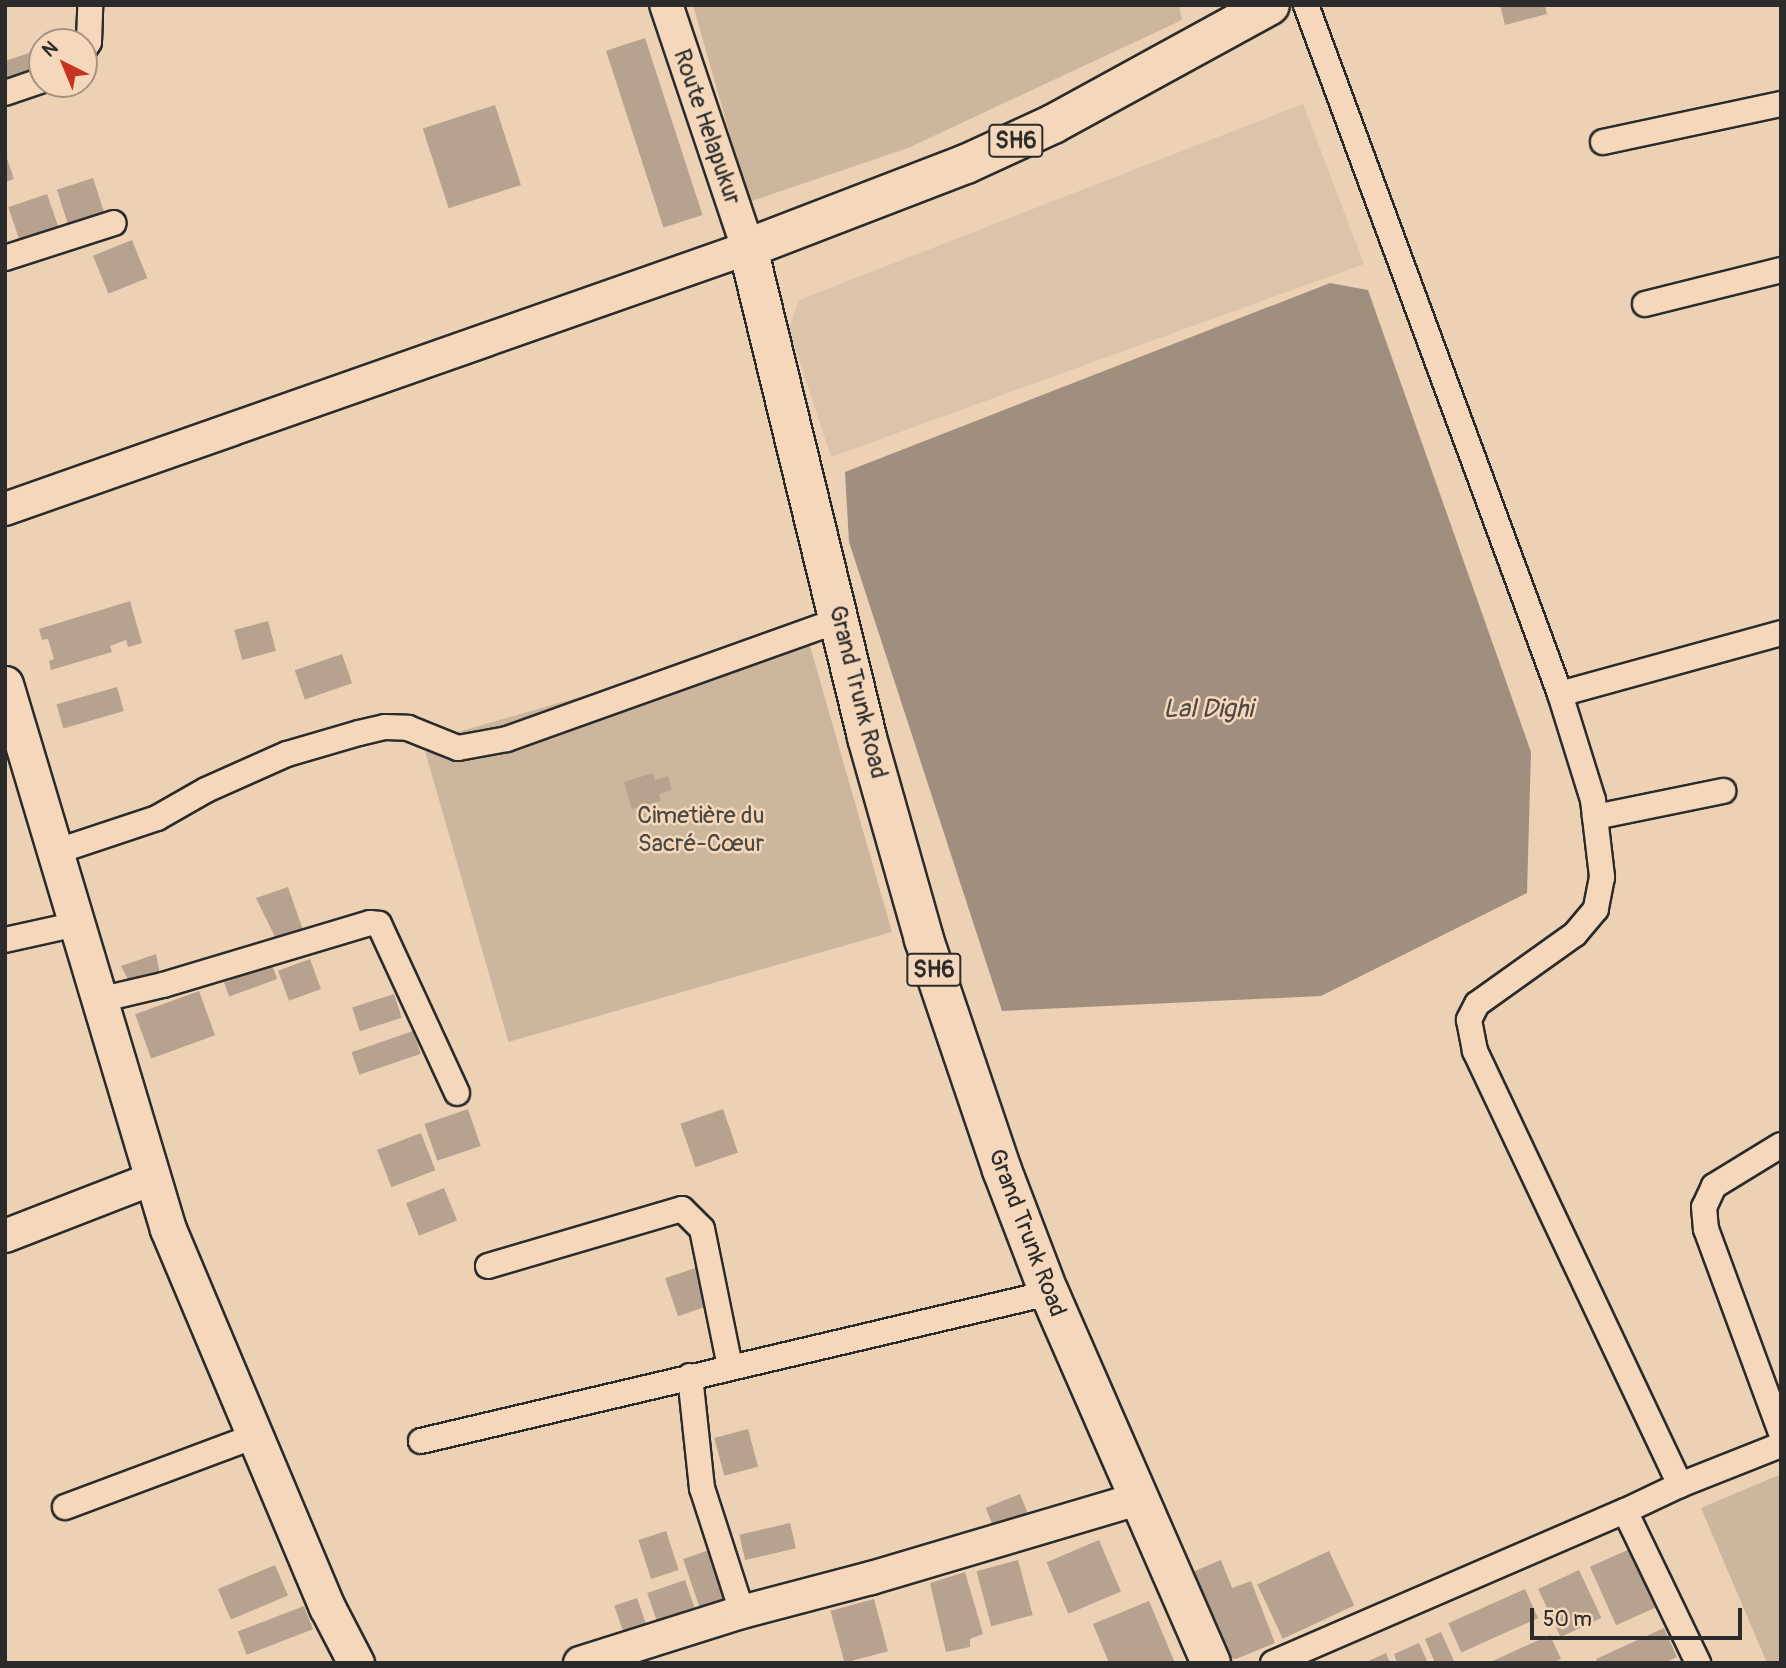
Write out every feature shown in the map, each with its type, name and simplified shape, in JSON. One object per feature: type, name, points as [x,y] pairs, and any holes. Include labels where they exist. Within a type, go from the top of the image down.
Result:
[{"type":"main road","name":"SH6","points":[[748,248],[966,164],[1053,124],[1270,5]]},
{"type":"main road","name":"Grand Trunk Road","points":[[748,248],[841,620],[867,737],[924,939],[1002,1170],[1049,1293],[1211,1663]]},
{"type":"main road","points":[[5,684],[168,1229],[327,1607],[355,1663]]},
{"type":"street","points":[[89,28],[90,5]]},
{"type":"street","name":"Route Helapukur","points":[[666,5],[748,248]]},
{"type":"street","points":[[1306,5],[1560,694],[1595,817],[1602,877],[1596,909],[1575,934],[1477,1004],[1469,1020],[1475,1051],[1680,1485]]},
{"type":"street","points":[[5,93],[28,85]]},
{"type":"street","points":[[1603,142],[1781,104]]},
{"type":"street","points":[[5,258],[114,223]]},
{"type":"street","points":[[5,509],[748,248]]},
{"type":"street","points":[[1645,304],[1781,270]]},
{"type":"street","points":[[55,852],[157,818],[206,790],[286,754],[385,727],[408,728],[458,748],[507,739],[841,620]]},
{"type":"street","points":[[1560,694],[1781,634]]},
{"type":"street","points":[[1595,817],[1723,791]]},
{"type":"street","points":[[99,1000],[163,985],[369,923],[379,924],[457,1093]]},
{"type":"street","points":[[5,940],[76,924]]},
{"type":"street","points":[[1781,1144],[1714,1186],[1704,1208],[1706,1229],[1781,1433]]},
{"type":"street","points":[[5,1236],[152,1179]]},
{"type":"street","points":[[488,1266],[682,1209],[702,1229],[730,1367]]},
{"type":"street","points":[[421,1441],[1049,1293]]},
{"type":"street","points":[[690,1376],[702,1488],[742,1612]]},
{"type":"street","points":[[65,1507],[255,1436]]},
{"type":"street","points":[[1273,1663],[1680,1485],[1781,1445]]},
{"type":"street","points":[[580,1663],[742,1612],[871,1578],[1137,1499]]},
{"type":"street","points":[[1625,1511],[1698,1663]]},
{"type":"shaded area","points":[[1303,104],[1364,264],[831,457],[789,329],[799,300]]},
{"type":"green space","points":[[693,5],[1179,5],[1182,20],[908,148],[749,202]]},
{"type":"green space","name":"Cimetière du Sacré-Cœur","points":[[806,632],[892,932],[508,1042],[422,742]]},
{"type":"green space","points":[[1781,1474],[1781,1663],[1767,1663],[1701,1508]]},
{"type":"water","name":"Lal Dighi","points":[[1330,283],[1368,290],[1531,752],[1527,893],[1321,996],[1002,1011],[849,542],[845,472]]},
{"type":"building","points":[[1500,5],[1545,5],[1547,14],[1505,25]]},
{"type":"building","points":[[645,38],[702,215],[663,228],[606,51]]},
{"type":"building","points":[[28,53],[28,78],[5,89],[5,61]]},
{"type":"building","points":[[495,105],[521,185],[449,208],[423,128]]},
{"type":"building","points":[[5,153],[14,179],[5,182]]},
{"type":"building","points":[[93,178],[106,218],[70,230],[57,190]]},
{"type":"building","points":[[47,194],[60,232],[21,245],[8,207]]},
{"type":"building","points":[[132,240],[147,278],[108,294],[93,256]]},
{"type":"building","points":[[130,601],[142,643],[128,647],[126,640],[110,646],[112,652],[51,670],[49,661],[54,659],[48,639],[42,640],[39,629]]},
{"type":"building","points":[[268,621],[276,651],[242,660],[234,630]]},
{"type":"building","points":[[342,654],[352,683],[305,700],[295,670]]},
{"type":"building","points":[[117,687],[124,711],[63,728],[56,704]]},
{"type":"building","points":[[653,773],[655,780],[668,776],[672,790],[659,794],[661,801],[632,809],[624,782]]},
{"type":"building","points":[[288,887],[304,933],[277,941],[256,898]]},
{"type":"building","points":[[156,954],[161,979],[133,989],[121,966]]},
{"type":"building","points":[[310,959],[321,989],[289,1001],[278,971]]},
{"type":"building","points":[[272,965],[277,979],[229,997],[224,982]]},
{"type":"building","points":[[199,991],[215,1035],[151,1058],[135,1014]]},
{"type":"building","points":[[394,994],[402,1018],[360,1031],[352,1008]]},
{"type":"building","points":[[413,1031],[421,1054],[359,1075],[352,1052]]},
{"type":"building","points":[[468,1109],[481,1146],[437,1161],[425,1124]]},
{"type":"building","points":[[723,1109],[738,1152],[695,1167],[680,1124]]},
{"type":"building","points":[[421,1133],[435,1170],[391,1187],[377,1150]]},
{"type":"building","points":[[444,1188],[457,1220],[419,1236],[406,1203]]},
{"type":"building","points":[[701,1266],[714,1304],[678,1316],[665,1278]]},
{"type":"building","points":[[748,1429],[758,1467],[724,1476],[714,1438]]},
{"type":"building","points":[[1020,1494],[1032,1524],[998,1538],[986,1508]]},
{"type":"building","points":[[790,1523],[796,1548],[745,1560],[739,1535]]},
{"type":"building","points":[[666,1531],[679,1570],[651,1579],[638,1540]]},
{"type":"building","points":[[1099,1540],[1121,1592],[1068,1614],[1047,1562]]},
{"type":"building","points":[[718,1547],[737,1602],[702,1614],[683,1559]]},
{"type":"building","points":[[1632,1548],[1658,1606],[1616,1625],[1590,1567]]},
{"type":"building","points":[[1329,1551],[1354,1605],[1283,1639],[1257,1584]]},
{"type":"building","points":[[1018,1560],[1033,1615],[991,1626],[976,1571]]},
{"type":"building","points":[[1221,1560],[1232,1588],[1251,1581],[1275,1643],[1236,1659],[1227,1658],[1190,1573]]},
{"type":"building","points":[[275,1565],[288,1595],[231,1620],[218,1589]]},
{"type":"building","points":[[1579,1570],[1601,1618],[1561,1637],[1538,1589]]},
{"type":"building","points":[[965,1572],[983,1634],[970,1639],[970,1647],[946,1652],[930,1583]]},
{"type":"building","points":[[685,1580],[700,1623],[662,1637],[647,1593]]},
{"type":"building","points":[[1525,1589],[1538,1618],[1461,1652],[1448,1623]]},
{"type":"building","points":[[637,1598],[651,1638],[628,1646],[614,1606]]},
{"type":"building","points":[[874,1599],[888,1651],[845,1663],[831,1611]]},
{"type":"building","points":[[1149,1601],[1175,1663],[1109,1663],[1093,1624]]},
{"type":"building","points":[[304,1606],[313,1629],[247,1655],[238,1631]]},
{"type":"building","points":[[1664,1628],[1677,1657],[1664,1663],[1598,1663],[1596,1659]]},
{"type":"building","points":[[1441,1632],[1455,1663],[1435,1663],[1425,1639]]},
{"type":"building","points":[[1550,1635],[1561,1659],[1552,1663],[1488,1663]]},
{"type":"building","points":[[1419,1643],[1428,1663],[1397,1663],[1394,1654]]},
{"type":"building","points":[[1386,1653],[1390,1663],[1364,1663]]}]
